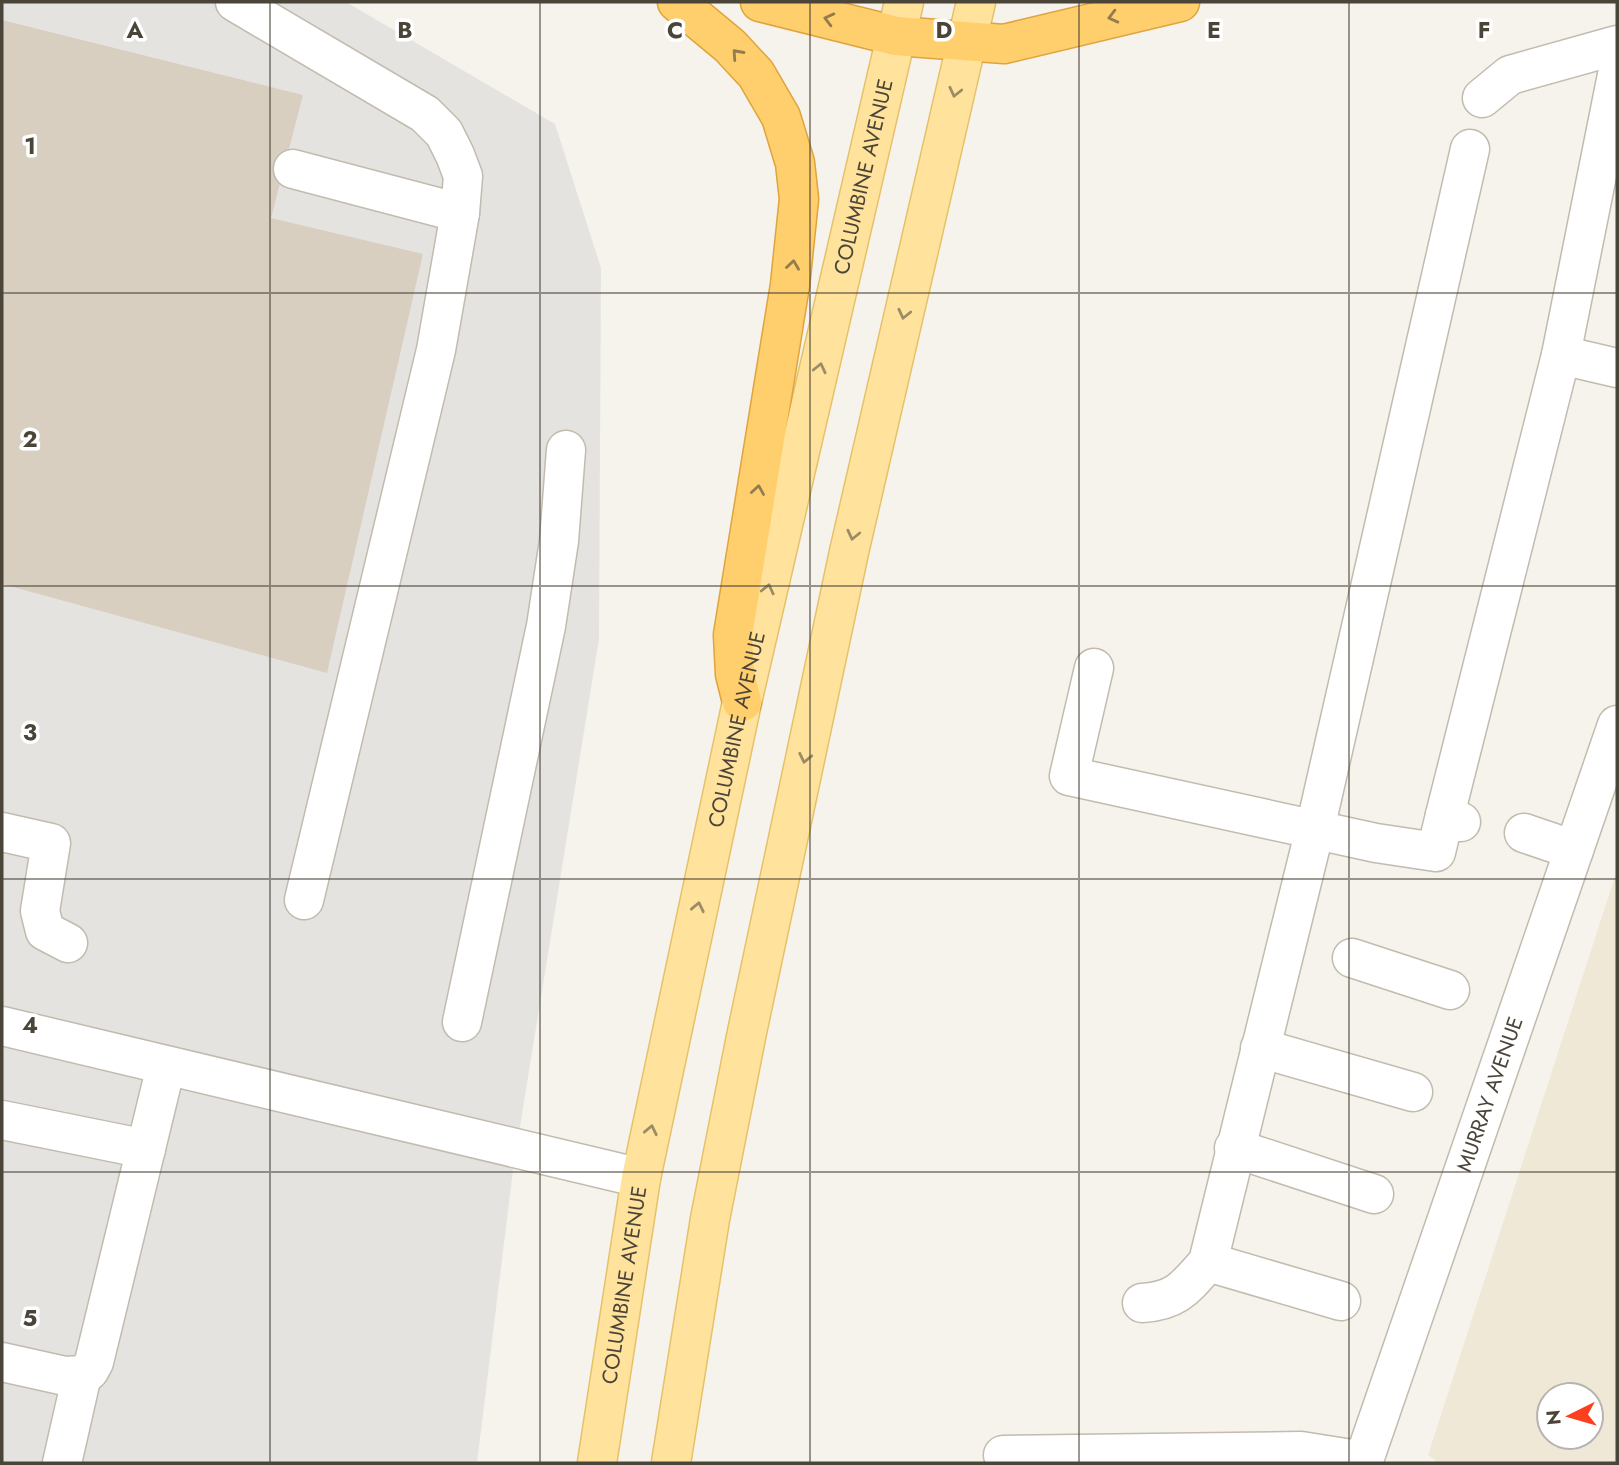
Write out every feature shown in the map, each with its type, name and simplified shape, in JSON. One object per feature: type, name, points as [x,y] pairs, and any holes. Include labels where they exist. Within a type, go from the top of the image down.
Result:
[{"type":"highway","points":[[677,2],[730,46],[756,75],[781,117],[795,163],[799,200],[790,285],[733,635],[735,674],[742,702]]},
{"type":"highway","points":[[760,2],[900,19],[966,42],[1004,44],[1180,2]]},
{"type":"main road","points":[[671,1463],[710,1220],[747,1032],[849,552],[976,2]]},
{"type":"main road","name":"COLUMBINE AVENUE","points":[[597,1463],[641,1178],[742,702],[900,19]]},
{"type":"street","points":[[235,2],[425,114],[444,133],[463,176],[460,213],[436,350],[304,900]]},
{"type":"street","points":[[1482,98],[1510,75],[1617,46]]},
{"type":"street","points":[[1094,667],[1069,776],[1376,843],[1436,852],[1453,818],[1561,355],[1617,75]]},
{"type":"street","points":[[1142,1303],[1165,1301],[1174,1296],[1185,1289],[1208,1262],[1234,1148],[1315,830],[1470,149]]},
{"type":"street","points":[[293,169],[460,213]]},
{"type":"street","points":[[1561,355],[1617,368]]},
{"type":"street","points":[[462,1021],[546,626],[559,541],[566,450]]},
{"type":"street","name":"MURRAY AVENUE","points":[[1363,1462],[1617,725]]},
{"type":"street","points":[[2,832],[51,843],[40,911],[45,931],[68,943]]},
{"type":"street","points":[[1524,833],[1574,850]]},
{"type":"street","points":[[1352,958],[1450,990]]},
{"type":"street","points":[[2,1026],[641,1178]]},
{"type":"street","points":[[1259,1048],[1413,1092]]},
{"type":"street","points":[[2,1362],[65,1376],[82,1375],[89,1371],[94,1362],[166,1066]]},
{"type":"street","points":[[2,1120],[146,1150]]},
{"type":"street","points":[[1234,1148],[1374,1194]]},
{"type":"street","points":[[1208,1262],[1340,1301]]},
{"type":"street","points":[[62,1463],[82,1375]]},
{"type":"street","points":[[1003,1455],[1301,1451],[1363,1462]]},
{"type":"shaded area","points":[[2,2],[346,2],[555,124],[601,268],[599,639],[513,1170],[477,1463],[2,1463]]},
{"type":"shaded area","points":[[1617,870],[1617,1463],[1439,1463],[1428,1455]]},
{"type":"building","points":[[2,20],[303,95],[271,218],[423,254],[327,673],[2,584]]}]
